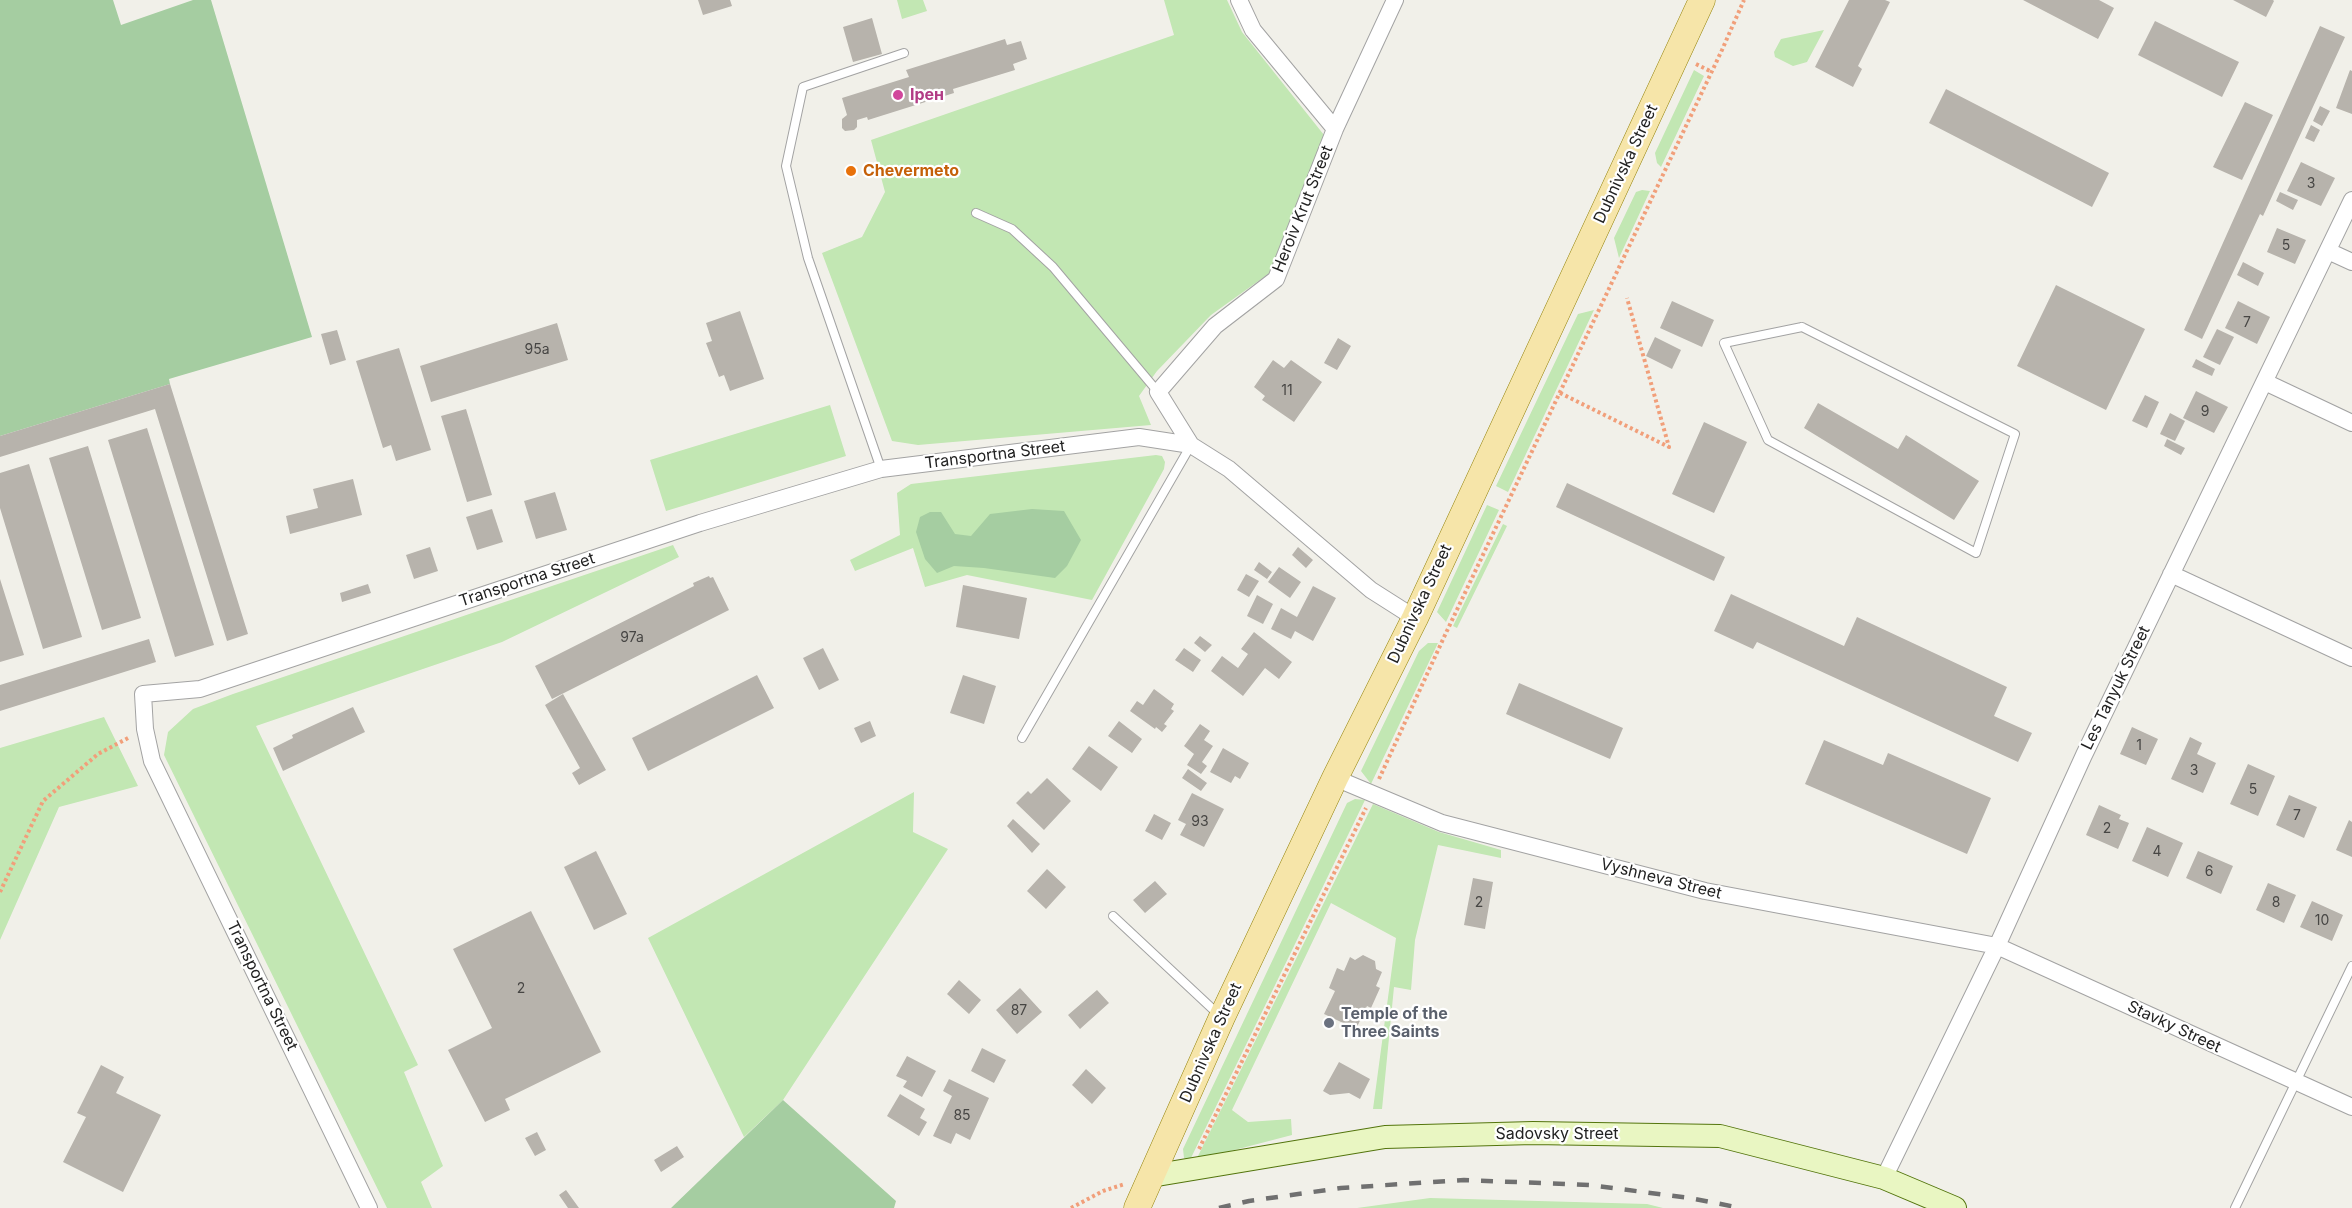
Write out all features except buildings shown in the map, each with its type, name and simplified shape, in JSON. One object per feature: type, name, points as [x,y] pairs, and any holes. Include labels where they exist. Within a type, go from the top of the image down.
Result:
[{"type":"main road","name":"Dubnivska Street","points":[[1137,1208],[1222,1017],[1335,778],[1415,618],[1702,0]]},
{"type":"street","name":"Heroiv Krut Street","points":[[1239,0],[1253,30],[1335,129]]},
{"type":"street","name":"Heroiv Krut Street","points":[[1158,392],[1215,326],[1276,279],[1335,129],[1395,0]]},
{"type":"street","name":"Les Tanyuk Street","points":[[1884,1178],[1997,946],[2084,755],[2352,200]]},
{"type":"street","points":[[2328,251],[2352,262]]},
{"type":"street","points":[[2265,382],[2352,423]]},
{"type":"street","points":[[1158,392],[1191,445]]},
{"type":"street","name":"Transportna Street","points":[[369,1208],[153,761],[145,729],[143,694],[200,689],[700,523],[881,468],[1139,438],[1191,445],[1229,469],[1371,590],[1415,618]]},
{"type":"street","points":[[2171,574],[2352,658]]},
{"type":"street","name":"Vyshneva Street","points":[[1335,778],[1442,823],[1705,891],[1997,946]]},
{"type":"street","name":"Stavky Street","points":[[1997,946],[2352,1107]]},
{"type":"street","name":"Sadovsky Street","points":[[1151,1176],[1385,1137],[1533,1133],[1720,1136],[1884,1178],[1955,1208]]},
{"type":"lane","points":[[881,468],[808,258],[786,166],[803,87],[904,53]]},
{"type":"lane","points":[[976,213],[1012,230],[1053,267],[1158,392]]},
{"type":"lane","points":[[1802,327],[2015,434],[1976,553],[1768,440],[1724,343],[1802,327]]},
{"type":"lane","points":[[1022,738],[1191,445]]},
{"type":"lane","points":[[1113,916],[1222,1017]]},
{"type":"lane","points":[[2235,1208],[2352,966]]},
{"type":"path","points":[[1189,1170],[1372,794],[1722,50],[1743,0]]},
{"type":"path","points":[[1560,393],[1669,447],[1627,298]]},
{"type":"path","points":[[0,892],[43,801],[98,754],[145,729]]},
{"type":"path","points":[[1071,1208],[1103,1191],[1151,1176]]},
{"type":"green space","points":[[0,0],[113,0],[121,25],[193,0],[211,0],[312,337],[169,379],[170,384],[0,436]]},
{"type":"green space","points":[[897,0],[923,0],[927,11],[902,19]]},
{"type":"green space","points":[[1164,0],[1227,0],[1242,32],[1324,135],[1271,272],[1211,315],[1157,371],[1139,396],[1151,425],[918,445],[892,441],[822,253],[862,237],[885,192],[871,140],[1174,35]]},
{"type":"green space","points":[[1824,30],[1807,62],[1793,66],[1775,57],[1774,52],[1781,39]]},
{"type":"green space","points":[[1694,70],[1704,76],[1661,167],[1657,163],[1655,153]]},
{"type":"green space","points":[[1650,191],[1619,258],[1614,238],[1636,192]]},
{"type":"green space","points":[[1594,310],[1508,492],[1496,486],[1578,314]]},
{"type":"green space","points":[[830,405],[846,456],[666,511],[650,460]]},
{"type":"green space","points":[[1162,456],[1165,462],[1164,469],[1092,600],[967,575],[925,587],[913,548],[855,571],[850,560],[900,535],[897,493],[911,484]]},
{"type":"green space","points":[[1487,505],[1499,510],[1446,622],[1437,612]]},
{"type":"green space","points":[[1032,509],[1064,511],[1081,540],[1067,566],[1055,578],[954,566],[937,573],[925,559],[916,532],[920,517],[930,512],[941,512],[955,534],[971,536],[990,514]]},
{"type":"green space","points":[[1503,524],[1507,526],[1457,628],[1453,626]]},
{"type":"green space","points":[[673,545],[679,557],[502,642],[256,726],[418,1065],[404,1072],[443,1166],[421,1182],[432,1208],[387,1208],[164,755],[168,732],[193,709],[233,694]]},
{"type":"green space","points":[[1428,643],[1438,643],[1371,784],[1361,771],[1419,651]]},
{"type":"green space","points":[[104,717],[138,786],[59,807],[0,940],[0,748]]},
{"type":"green space","points":[[914,792],[913,832],[948,849],[783,1100],[744,1137],[648,938]]},
{"type":"green space","points":[[1355,799],[1365,800],[1189,1162],[1184,1158],[1183,1149],[1347,803]]},
{"type":"green space","points":[[1373,804],[1439,832],[1501,850],[1501,858],[1438,845],[1415,940],[1411,990],[1394,987],[1382,1109],[1373,1109],[1396,938],[1331,903],[1232,1110],[1248,1122],[1291,1119],[1292,1135],[1196,1160]]},
{"type":"green space","points":[[783,1100],[896,1201],[894,1208],[671,1208]]},
{"type":"green space","points":[[1430,1198],[1647,1204],[1663,1208],[1357,1208]]},
{"type":"railway","points":[[1219,1208],[1249,1201],[1341,1188],[1464,1180],[1589,1185],[1690,1198],[1741,1208]]},
{"type":"place","name":"Ірен","points":[[898,95]]},
{"type":"place","name":"Chevermeto","points":[[851,171]]},
{"type":"place","name":"Temple of the Three Saints","points":[[1329,1023]]}]
